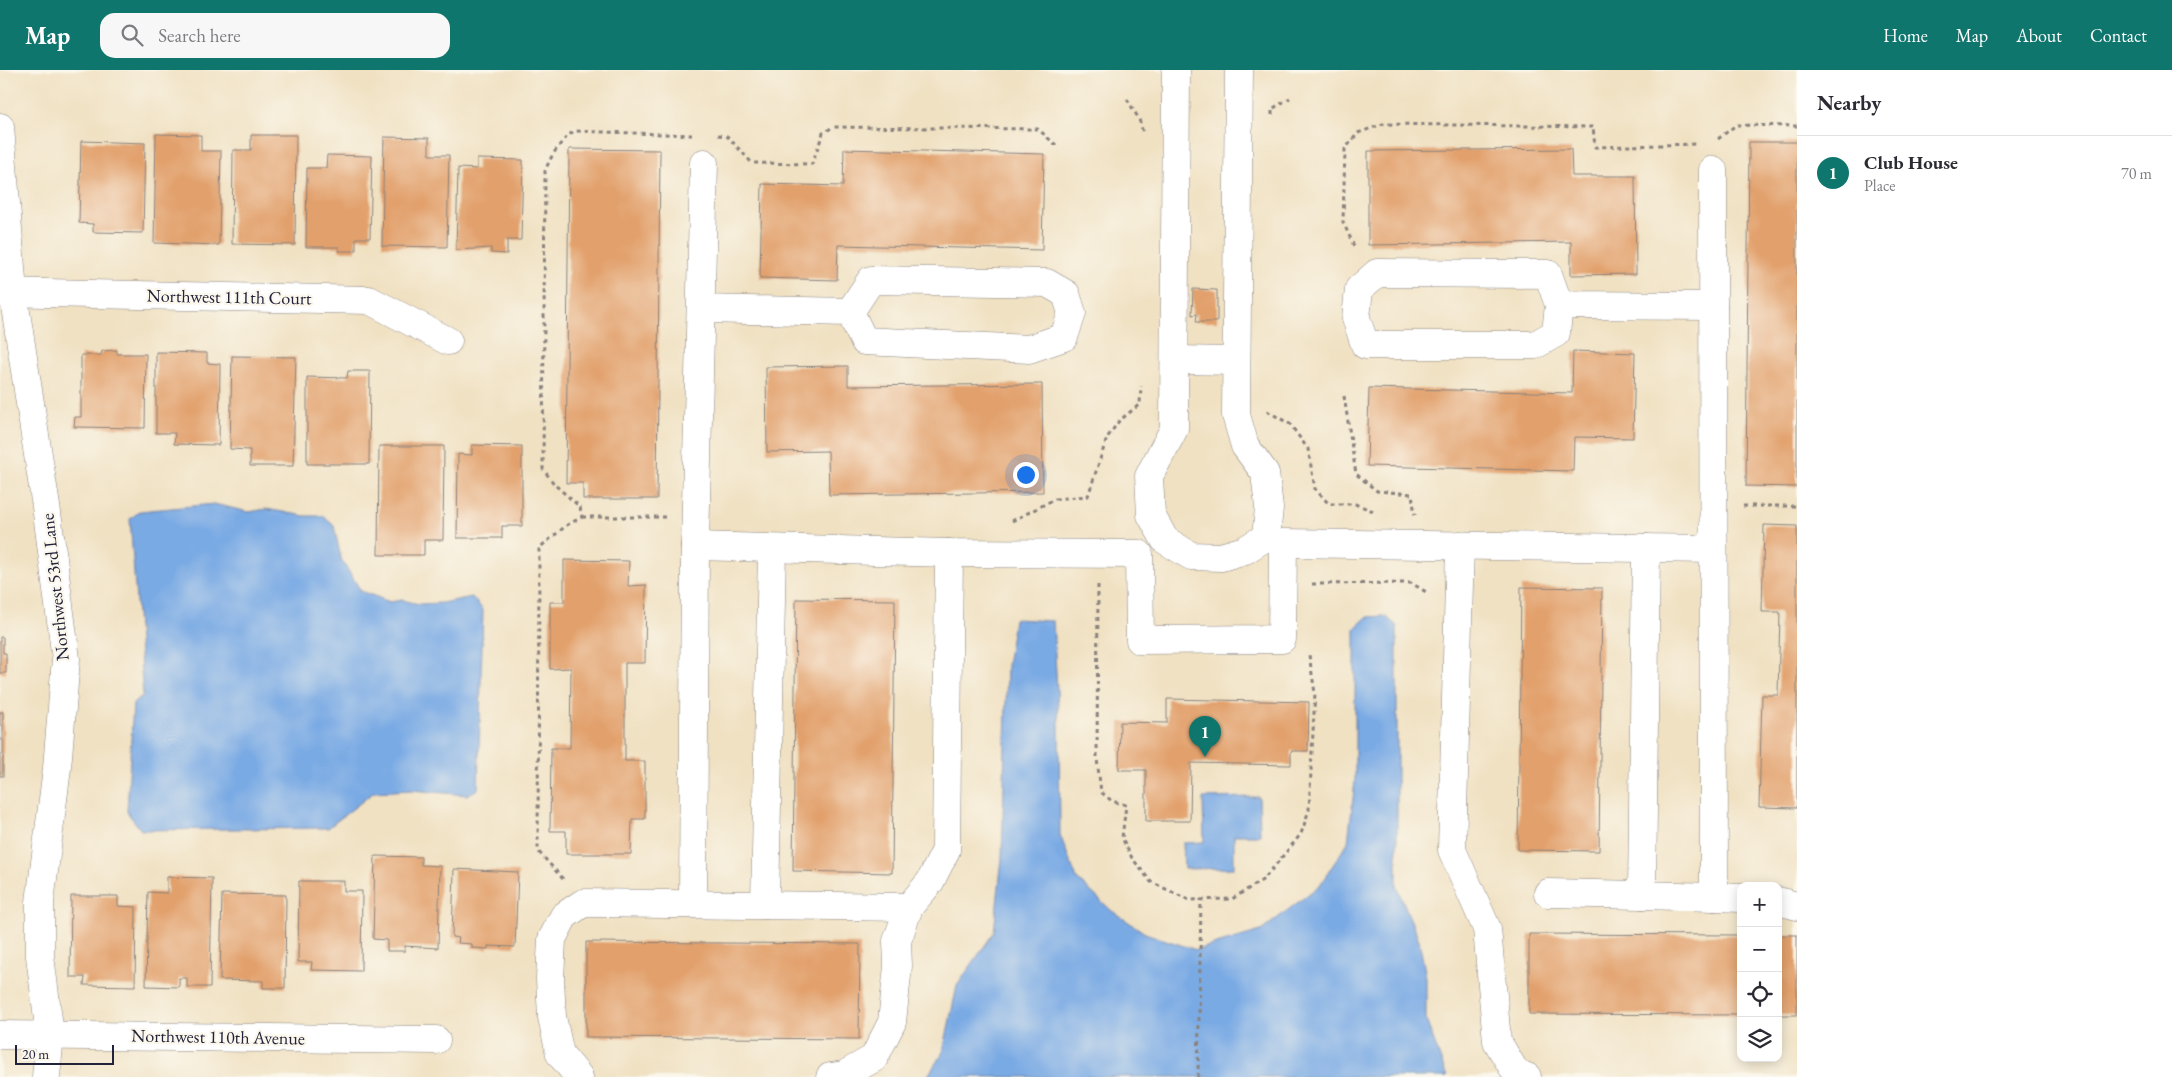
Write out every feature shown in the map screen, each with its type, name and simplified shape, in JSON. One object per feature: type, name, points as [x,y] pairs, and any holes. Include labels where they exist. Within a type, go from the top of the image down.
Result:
[{"type":"street","points":[[1176,70],[1174,429],[1149,476],[1152,515],[1165,540],[1191,556],[1221,557],[1274,540],[1713,549]]},
{"type":"street","points":[[1139,554],[1140,640],[1282,639],[1274,540],[1265,473],[1245,446],[1236,416],[1239,70]]},
{"type":"street","name":"Northwest 53rd Lane","points":[[0,127],[6,292],[47,513],[66,659],[57,768],[40,902],[40,956],[50,1035],[46,1077]]},
{"type":"street","points":[[693,904],[695,546],[704,163]]},
{"type":"street","points":[[1713,170],[1714,898]]},
{"type":"street","points":[[1377,273],[1548,274],[1559,305],[1556,333],[1536,345],[1365,345],[1356,318],[1359,289],[1377,273]]},
{"type":"street","points":[[871,280],[1047,283],[1066,294],[1072,313],[1064,337],[1029,349],[864,341],[850,312],[871,280]]},
{"type":"street","name":"Northwest 111th Court","points":[[6,292],[369,300],[448,341]]},
{"type":"street","points":[[1559,305],[1713,306]]},
{"type":"street","points":[[701,309],[850,312]]},
{"type":"street","points":[[1175,360],[1236,361]]},
{"type":"street","points":[[695,546],[949,553],[1139,554],[1165,540]]},
{"type":"street","points":[[1460,545],[1452,850],[1487,929],[1496,1041],[1516,1073],[1527,1077]]},
{"type":"street","points":[[765,905],[772,548]]},
{"type":"street","points":[[1642,895],[1646,548]]},
{"type":"street","points":[[830,1077],[844,1074],[874,1058],[892,1022],[898,966],[897,941],[909,907],[930,882],[946,850],[949,553]]},
{"type":"street","points":[[1548,893],[1737,898]]},
{"type":"street","points":[[579,1077],[560,1054],[552,1017],[550,979],[552,939],[564,916],[583,902],[909,907]]},
{"type":"street","points":[[1782,902],[1797,906]]},
{"type":"street","name":"Northwest 110th Avenue","points":[[0,1035],[436,1040]]},
{"type":"path","points":[[1271,119],[1272,109],[1290,98]]},
{"type":"path","points":[[1127,99],[1139,119],[1145,137]]},
{"type":"path","points":[[1354,246],[1343,222],[1344,149],[1358,133],[1383,124],[1593,127],[1595,147],[1702,144]]},
{"type":"path","points":[[1712,143],[1736,125],[1797,126]]},
{"type":"path","points":[[708,135],[727,136],[752,163],[812,164],[822,133],[833,127],[1038,129],[1056,145]]},
{"type":"path","points":[[582,517],[580,506],[555,485],[543,469],[545,171],[551,155],[562,140],[574,131],[698,135]]},
{"type":"path","points":[[1011,522],[1055,499],[1088,496],[1107,438],[1119,421],[1140,404],[1141,384]]},
{"type":"path","points":[[1344,396],[1356,474],[1377,491],[1412,494],[1415,517],[1407,519]]},
{"type":"path","points":[[1267,401],[1267,410],[1290,424],[1308,449],[1314,489],[1329,504],[1355,504],[1381,514]]},
{"type":"path","points":[[1713,506],[1797,506]]},
{"type":"path","points":[[583,902],[538,851],[539,548],[547,539],[582,517],[696,517]]},
{"type":"path","points":[[1098,578],[1097,759],[1101,792],[1112,801],[1126,806],[1122,838],[1132,858],[1150,882],[1188,900],[1232,900],[1264,879],[1301,834],[1309,810],[1315,693],[1309,654]]},
{"type":"path","points":[[1311,594],[1312,584],[1411,583],[1436,598]]},
{"type":"path","points":[[1198,1077],[1201,899]]},
{"type":"water","points":[[214,504],[249,512],[266,509],[305,516],[323,516],[334,526],[341,559],[361,591],[390,602],[402,600],[419,604],[442,603],[472,597],[483,610],[478,789],[467,795],[411,790],[374,792],[328,828],[141,830],[127,812],[133,704],[143,695],[130,519],[140,511]]},
{"type":"water","points":[[1385,616],[1397,626],[1397,887],[1419,940],[1426,977],[1426,1020],[1447,1077],[927,1077],[943,1052],[957,986],[994,932],[1002,858],[1007,666],[1014,619],[1053,621],[1059,724],[1060,835],[1077,879],[1112,911],[1145,933],[1196,950],[1261,931],[1320,885],[1348,842],[1355,781],[1355,628],[1367,617]]},
{"type":"water","points":[[1259,797],[1260,835],[1234,835],[1234,868],[1184,869],[1183,843],[1204,842],[1203,798]]},
{"type":"building","points":[[156,134],[201,135],[201,151],[221,151],[219,245],[154,243]]},
{"type":"building","points":[[251,135],[296,135],[295,245],[232,244],[233,150],[251,150]]},
{"type":"building","points":[[384,137],[429,138],[429,155],[449,155],[447,247],[382,246]]},
{"type":"building","points":[[81,141],[145,143],[143,233],[93,232],[93,224],[79,223]]},
{"type":"building","points":[[1749,142],[1797,142],[1797,487],[1746,486]]},
{"type":"building","points":[[569,149],[660,150],[657,499],[583,499],[583,483],[566,483]]},
{"type":"building","points":[[844,149],[1044,154],[1042,250],[838,245],[837,280],[760,278],[762,184],[843,186]]},
{"type":"building","points":[[1571,149],[1572,176],[1635,176],[1636,274],[1571,275],[1571,242],[1368,245],[1368,151]]},
{"type":"building","points":[[327,155],[372,156],[370,238],[356,238],[356,251],[339,251],[339,247],[306,247],[307,168],[326,168]]},
{"type":"building","points":[[477,159],[523,160],[521,240],[507,240],[507,254],[491,253],[491,248],[456,250],[458,168],[477,169]]},
{"type":"building","points":[[1193,289],[1217,290],[1217,322],[1196,322],[1197,314],[1192,315]]},
{"type":"building","points":[[117,350],[117,354],[146,354],[145,428],[74,427],[75,417],[81,417],[81,355],[101,355],[102,351]]},
{"type":"building","points":[[1573,351],[1635,353],[1633,438],[1574,437],[1573,471],[1367,466],[1369,388],[1572,393]]},
{"type":"building","points":[[156,352],[207,353],[207,363],[220,364],[219,445],[174,444],[175,433],[156,433]]},
{"type":"building","points":[[232,356],[296,357],[293,466],[250,466],[250,450],[230,449]]},
{"type":"building","points":[[848,366],[848,386],[1042,384],[1043,492],[829,495],[828,451],[767,452],[766,367]]},
{"type":"building","points":[[348,371],[370,371],[369,464],[307,464],[307,377],[347,378]]},
{"type":"building","points":[[472,445],[522,446],[522,526],[502,526],[502,538],[457,538],[458,454],[472,455]]},
{"type":"building","points":[[379,446],[444,446],[443,540],[424,540],[424,555],[378,555]]},
{"type":"building","points":[[1764,525],[1797,526],[1797,808],[1759,807],[1762,695],[1778,695],[1780,612],[1762,612]]},
{"type":"building","points":[[564,560],[629,561],[628,586],[646,585],[645,663],[625,663],[625,761],[645,761],[645,819],[632,819],[631,854],[566,854],[566,831],[550,831],[551,748],[570,748],[571,668],[550,669],[550,602],[564,602]]},
{"type":"building","points":[[1521,587],[1602,588],[1599,851],[1518,850]]},
{"type":"building","points":[[796,599],[895,600],[892,873],[793,871]]},
{"type":"building","points":[[0,637],[3,637],[3,653],[6,653],[6,673],[0,673]]},
{"type":"building","points":[[1167,699],[1309,702],[1308,751],[1291,751],[1291,765],[1191,763],[1190,821],[1146,821],[1146,770],[1119,770],[1120,722],[1167,723]]},
{"type":"building","points":[[0,712],[3,712],[3,776],[0,776]]},
{"type":"building","points":[[375,856],[421,857],[421,865],[440,866],[438,948],[405,946],[405,951],[387,951],[387,940],[373,939]]},
{"type":"building","points":[[454,869],[518,872],[515,947],[488,946],[488,949],[472,948],[472,944],[458,943],[459,938],[452,937]]},
{"type":"building","points":[[167,877],[212,878],[210,987],[187,987],[187,978],[179,978],[179,987],[146,986],[148,892],[167,893]]},
{"type":"building","points":[[299,881],[344,881],[344,891],[362,891],[361,971],[311,970],[312,962],[298,962]]},
{"type":"building","points":[[222,894],[286,895],[285,988],[263,988],[263,981],[220,980]]},
{"type":"building","points":[[71,896],[118,896],[118,906],[136,907],[135,986],[84,985],[85,977],[70,977]]},
{"type":"building","points":[[1529,934],[1737,935],[1737,1015],[1529,1014]]},
{"type":"building","points":[[1782,935],[1797,935],[1797,1015],[1782,1015]]},
{"type":"building","points":[[586,942],[860,944],[859,1039],[586,1037]]},
{"type":"place","name":"Club House","points":[[1205,757]]}]
